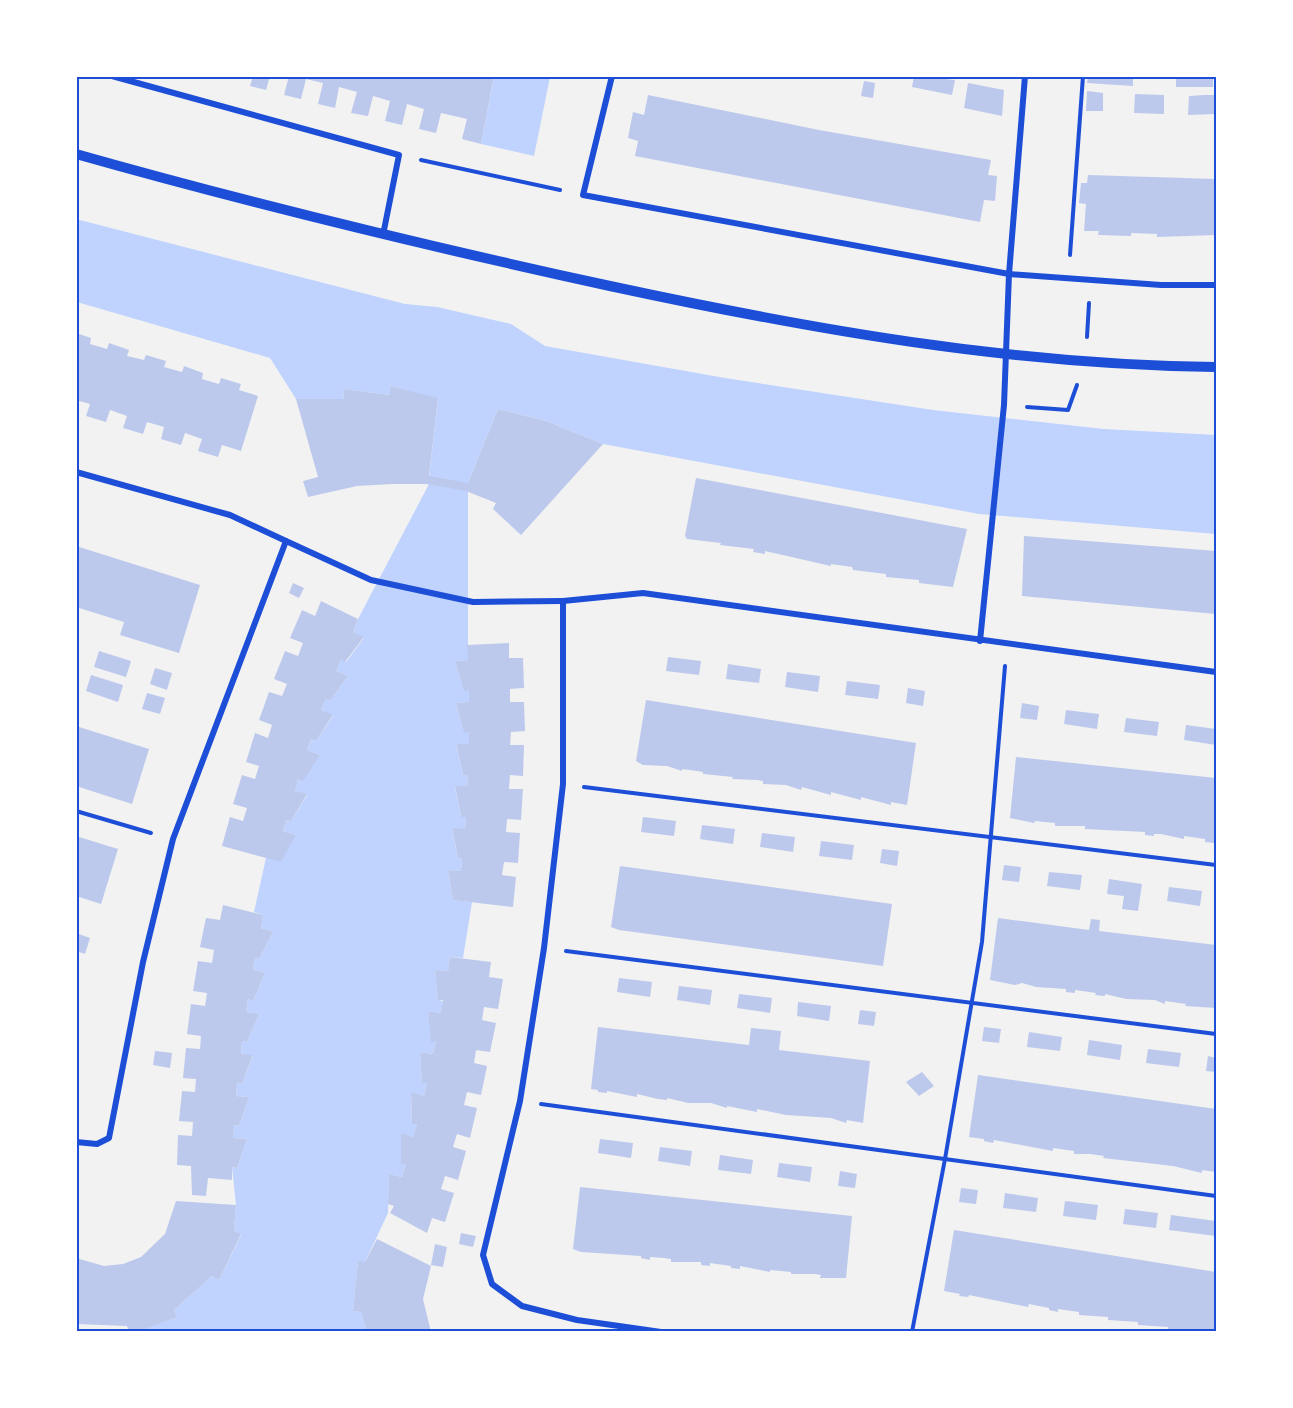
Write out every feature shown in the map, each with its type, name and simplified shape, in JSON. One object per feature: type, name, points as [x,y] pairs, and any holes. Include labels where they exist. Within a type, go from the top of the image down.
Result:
[{"type":"street","points":[[112,76],[399,155],[383,235]]},
{"type":"street","points":[[612,76],[583,195],[1009,274],[1068,280],[1216,285]]},
{"type":"street","points":[[980,641],[1004,411],[1009,274],[1025,76]]},
{"type":"street","points":[[76,154],[383,235],[746,315],[892,340],[1006,355],[1086,362],[1216,367]]},
{"type":"street","points":[[76,472],[230,515],[371,580],[474,602],[563,601],[644,593],[1216,672]]},
{"type":"street","points":[[76,1142],[97,1144],[109,1138],[143,962],[173,840],[286,541]]},
{"type":"street","points":[[563,601],[563,784],[544,948],[520,1101],[483,1255],[492,1284],[522,1306],[577,1320],[661,1332]]},
{"type":"path","points":[[1068,280],[1083,76]]},
{"type":"path","points":[[399,155],[583,195]]},
{"type":"path","points":[[912,1332],[945,1159],[982,942],[989,836],[1007,644]]},
{"type":"path","points":[[563,784],[1216,865]]},
{"type":"path","points":[[76,811],[173,840]]},
{"type":"path","points":[[544,948],[1216,1034]]},
{"type":"path","points":[[520,1101],[1216,1196]]},
{"type":"water","points":[[494,77],[550,77],[534,156],[481,144]]},
{"type":"water","points":[[76,219],[405,304],[437,307],[511,324],[545,346],[725,378],[933,410],[1104,429],[1216,435],[1216,534],[979,514],[603,444],[546,421],[498,409],[468,483],[468,660],[455,661],[464,690],[469,690],[469,702],[456,703],[464,732],[469,732],[469,744],[456,745],[463,775],[468,775],[467,786],[455,787],[461,817],[466,817],[465,829],[452,829],[458,858],[462,859],[461,871],[448,870],[453,900],[472,902],[463,958],[450,957],[448,971],[435,970],[438,1000],[443,1001],[441,1013],[428,1011],[433,1041],[436,1042],[433,1054],[420,1052],[422,1083],[427,1083],[424,1096],[411,1093],[412,1123],[417,1124],[413,1137],[401,1134],[401,1164],[406,1165],[402,1177],[389,1174],[388,1213],[365,1262],[358,1262],[353,1311],[361,1312],[367,1331],[138,1331],[177,1317],[174,1310],[212,1276],[219,1280],[241,1235],[234,1231],[236,1205],[232,1167],[237,1168],[247,1139],[233,1138],[234,1125],[239,1126],[249,1097],[236,1096],[237,1083],[242,1084],[253,1056],[241,1054],[242,1041],[247,1042],[259,1014],[246,1012],[248,999],[253,1001],[265,973],[253,970],[255,958],[259,959],[273,932],[261,928],[263,915],[254,912],[266,858],[296,835],[283,831],[286,820],[291,821],[307,795],[295,791],[298,779],[320,755],[307,750],[311,739],[316,741],[333,716],[321,710],[326,699],[330,701],[348,676],[336,671],[341,660],[346,662],[364,638],[353,632],[358,619],[428,486],[438,399],[390,386],[390,395],[343,389],[344,399],[296,399],[270,358],[77,302]]},
{"type":"building","points":[[253,76],[270,76],[266,90],[250,86]]},
{"type":"building","points":[[289,76],[494,76],[481,144],[462,139],[467,119],[441,113],[436,133],[419,129],[424,109],[407,104],[402,125],[385,121],[390,101],[373,96],[368,116],[351,113],[357,92],[339,87],[335,108],[318,104],[323,83],[306,79],[301,99],[284,95]]},
{"type":"building","points":[[914,76],[955,80],[952,95],[912,87]]},
{"type":"building","points":[[1088,76],[1133,76],[1133,86],[1087,83]]},
{"type":"building","points":[[1176,76],[1213,76],[1213,87],[1176,87]]},
{"type":"building","points":[[864,81],[875,83],[873,98],[861,96]]},
{"type":"building","points":[[968,83],[1004,90],[1002,116],[964,108]]},
{"type":"building","points":[[1087,91],[1103,93],[1103,111],[1086,111]]},
{"type":"building","points":[[1135,94],[1164,95],[1164,114],[1134,113]]},
{"type":"building","points":[[648,95],[819,130],[991,160],[988,175],[997,176],[995,201],[984,200],[980,222],[635,156],[638,141],[628,138],[633,112],[644,115]]},
{"type":"building","points":[[1216,95],[1216,114],[1188,115],[1189,96]]},
{"type":"building","points":[[1088,175],[1216,179],[1216,235],[1157,237],[1157,234],[1098,235],[1099,231],[1084,231],[1086,204],[1079,203],[1081,183],[1087,183]]},
{"type":"building","points":[[76,333],[91,338],[90,344],[107,349],[109,343],[129,350],[127,356],[144,360],[146,355],[166,361],[164,367],[182,372],[184,366],[203,373],[202,379],[219,384],[221,378],[241,384],[239,390],[258,396],[241,451],[222,445],[218,457],[198,451],[202,439],[185,433],[181,445],[161,439],[164,427],[147,422],[143,434],[123,428],[127,416],[110,410],[106,422],[86,416],[90,404],[76,400]]},
{"type":"building","points":[[390,386],[438,398],[429,476],[468,483],[498,409],[546,421],[603,444],[521,535],[493,509],[496,503],[466,491],[428,484],[357,486],[308,497],[303,481],[318,477],[296,399],[344,399],[343,389],[390,395]]},
{"type":"building","points":[[696,478],[967,529],[953,587],[919,583],[919,580],[886,577],[886,574],[853,570],[852,567],[831,564],[831,566],[765,551],[765,554],[753,552],[754,549],[720,545],[721,543],[687,539],[685,536]]},
{"type":"building","points":[[1024,536],[1216,551],[1216,614],[1022,596]]},
{"type":"building","points":[[76,546],[200,585],[179,653],[120,635],[124,622],[76,607]]},
{"type":"building","points":[[293,583],[304,588],[299,598],[289,593]]},
{"type":"building","points":[[321,601],[358,619],[353,632],[364,637],[345,662],[341,660],[336,671],[348,676],[330,701],[326,699],[321,710],[333,715],[316,741],[311,739],[307,750],[320,755],[303,781],[298,779],[295,791],[307,794],[291,821],[286,820],[283,831],[296,835],[281,862],[222,846],[230,817],[243,821],[247,808],[233,804],[242,775],[255,779],[259,766],[246,762],[255,733],[268,738],[272,725],[259,720],[269,692],[282,696],[287,684],[274,679],[285,651],[298,656],[303,643],[290,638],[302,610],[315,616]]},
{"type":"building","points":[[509,643],[509,658],[523,658],[524,688],[510,689],[510,702],[524,702],[525,731],[511,732],[510,745],[524,745],[523,776],[510,775],[509,789],[523,789],[521,820],[507,819],[506,832],[520,833],[518,863],[504,862],[502,875],[516,877],[513,907],[453,900],[448,870],[461,871],[462,859],[458,858],[452,828],[465,829],[466,817],[461,817],[455,786],[467,786],[468,775],[463,775],[456,744],[469,744],[469,732],[464,733],[456,703],[469,702],[469,690],[464,691],[455,661],[468,660],[467,645]]},
{"type":"building","points":[[99,651],[131,661],[126,677],[94,667]]},
{"type":"building","points":[[668,657],[701,661],[699,675],[666,671]]},
{"type":"building","points":[[728,664],[761,669],[759,683],[726,679]]},
{"type":"building","points":[[155,668],[172,673],[167,690],[150,684]]},
{"type":"building","points":[[787,672],[820,676],[818,692],[785,687]]},
{"type":"building","points":[[91,675],[123,685],[118,702],[86,691]]},
{"type":"building","points":[[847,681],[880,685],[878,699],[845,695]]},
{"type":"building","points":[[908,688],[925,691],[923,706],[906,703]]},
{"type":"building","points":[[147,693],[165,698],[160,714],[142,709]]},
{"type":"building","points":[[646,700],[916,743],[907,805],[891,802],[891,805],[861,797],[861,800],[831,792],[831,795],[802,787],[801,790],[786,785],[763,784],[763,781],[757,780],[732,779],[733,777],[682,769],[682,771],[667,766],[643,765],[636,761]]},
{"type":"building","points":[[1022,703],[1039,706],[1037,720],[1020,718]]},
{"type":"building","points":[[1066,710],[1099,714],[1097,729],[1064,724]]},
{"type":"building","points":[[1126,718],[1159,722],[1157,736],[1124,732]]},
{"type":"building","points":[[1186,725],[1216,729],[1216,745],[1184,740]]},
{"type":"building","points":[[76,726],[149,749],[132,804],[76,786]]},
{"type":"building","points":[[1016,757],[1216,778],[1216,840],[1214,843],[1205,842],[1205,839],[1184,836],[1184,839],[1161,834],[1145,835],[1145,832],[1085,829],[1085,826],[1055,826],[1055,823],[1035,821],[1034,823],[1010,818]]},
{"type":"building","points":[[643,817],[676,821],[674,836],[641,832]]},
{"type":"building","points":[[702,825],[735,829],[733,844],[700,839]]},
{"type":"building","points":[[762,833],[795,837],[793,852],[760,847]]},
{"type":"building","points":[[76,836],[118,849],[101,904],[76,896]]},
{"type":"building","points":[[821,841],[854,845],[852,860],[819,856]]},
{"type":"building","points":[[882,849],[899,851],[897,866],[880,863]]},
{"type":"building","points":[[1004,865],[1021,867],[1019,882],[1002,880]]},
{"type":"building","points":[[620,866],[892,904],[883,966],[619,930],[611,927]]},
{"type":"building","points":[[1049,872],[1082,875],[1080,890],[1047,886]]},
{"type":"building","points":[[1109,879],[1142,884],[1138,911],[1122,909],[1124,896],[1107,894]]},
{"type":"building","points":[[1169,887],[1202,891],[1200,906],[1167,901]]},
{"type":"building","points":[[223,905],[263,915],[261,928],[273,932],[259,959],[255,958],[253,970],[265,973],[253,1001],[248,999],[246,1012],[259,1014],[247,1042],[242,1041],[241,1054],[253,1055],[242,1084],[237,1083],[236,1096],[249,1097],[239,1126],[234,1125],[233,1138],[247,1139],[237,1168],[232,1167],[232,1180],[208,1178],[206,1196],[192,1195],[191,1166],[177,1165],[178,1135],[192,1136],[193,1122],[179,1121],[182,1091],[195,1092],[196,1079],[183,1078],[186,1048],[200,1049],[201,1036],[187,1034],[191,1004],[205,1006],[207,993],[193,991],[198,961],[212,963],[214,950],[200,947],[206,918],[220,920]]},
{"type":"building","points":[[998,918],[1089,930],[1091,919],[1100,920],[1099,931],[1216,945],[1216,1008],[1185,1006],[1186,1004],[1165,1001],[1165,1004],[1155,1000],[1126,999],[1075,990],[1075,993],[1066,992],[1066,989],[1036,987],[1022,983],[1015,985],[990,980]]},
{"type":"building","points":[[76,933],[90,938],[85,954],[76,951]]},
{"type":"building","points":[[450,957],[491,962],[489,977],[503,979],[498,1009],[484,1007],[482,1020],[496,1023],[490,1052],[476,1050],[474,1063],[487,1066],[481,1095],[467,1092],[464,1105],[477,1108],[470,1138],[457,1134],[453,1147],[466,1151],[458,1180],[445,1176],[441,1189],[454,1193],[445,1222],[432,1218],[427,1233],[390,1213],[394,1206],[388,1204],[389,1174],[402,1177],[406,1165],[401,1164],[401,1133],[413,1137],[417,1124],[412,1124],[411,1092],[424,1096],[427,1083],[422,1083],[420,1052],[433,1054],[436,1042],[431,1042],[428,1011],[441,1013],[443,1000],[438,1000],[435,970],[448,971]]},
{"type":"building","points":[[619,978],[652,982],[650,997],[617,992]]},
{"type":"building","points":[[679,986],[712,990],[710,1005],[677,1000]]},
{"type":"building","points":[[739,994],[772,998],[770,1013],[737,1008]]},
{"type":"building","points":[[798,1002],[831,1006],[829,1021],[797,1016]]},
{"type":"building","points":[[860,1010],[876,1012],[874,1026],[858,1024]]},
{"type":"building","points":[[598,1027],[749,1045],[751,1028],[781,1031],[779,1050],[870,1061],[863,1123],[847,1120],[846,1123],[831,1118],[786,1115],[757,1109],[757,1112],[727,1106],[727,1108],[711,1103],[688,1103],[637,1094],[637,1097],[607,1091],[607,1093],[598,1092],[598,1090],[591,1089]]},
{"type":"building","points":[[984,1027],[1001,1029],[999,1043],[982,1041]]},
{"type":"building","points":[[1029,1032],[1062,1037],[1060,1051],[1027,1047]]},
{"type":"building","points":[[1089,1040],[1122,1045],[1120,1060],[1087,1055]]},
{"type":"building","points":[[1148,1049],[1181,1053],[1179,1067],[1146,1063]]},
{"type":"building","points":[[155,1051],[172,1053],[170,1068],[153,1065]]},
{"type":"building","points":[[1208,1056],[1216,1058],[1216,1072],[1206,1071]]},
{"type":"building","points":[[922,1072],[934,1086],[919,1096],[906,1082]]},
{"type":"building","points":[[978,1075],[1216,1109],[1216,1172],[1202,1170],[1202,1173],[1173,1166],[1103,1158],[1104,1156],[1090,1154],[1074,1154],[1074,1151],[1053,1148],[1053,1151],[994,1140],[993,1143],[969,1137]]},
{"type":"building","points":[[600,1139],[633,1143],[631,1158],[598,1153]]},
{"type":"building","points":[[660,1147],[692,1151],[690,1166],[658,1161]]},
{"type":"building","points":[[720,1155],[753,1160],[751,1174],[718,1170]]},
{"type":"building","points":[[779,1163],[812,1167],[810,1182],[777,1177]]},
{"type":"building","points":[[840,1171],[857,1174],[855,1188],[838,1186]]},
{"type":"building","points":[[580,1187],[852,1216],[846,1278],[820,1278],[821,1275],[815,1274],[791,1274],[791,1272],[770,1270],[770,1272],[740,1266],[740,1269],[731,1268],[731,1266],[710,1263],[710,1266],[701,1265],[701,1262],[671,1262],[671,1259],[664,1258],[650,1257],[650,1260],[641,1258],[641,1256],[581,1252],[573,1249]]},
{"type":"building","points":[[961,1188],[978,1190],[976,1204],[959,1202]]},
{"type":"building","points":[[1005,1193],[1038,1198],[1036,1212],[1003,1208]]},
{"type":"building","points":[[176,1201],[236,1205],[234,1231],[241,1234],[219,1280],[212,1276],[174,1310],[177,1317],[137,1332],[129,1332],[127,1326],[76,1324],[76,1258],[104,1266],[123,1264],[141,1257],[165,1234]]},
{"type":"building","points":[[1065,1201],[1098,1205],[1096,1220],[1063,1216]]},
{"type":"building","points":[[1125,1209],[1158,1213],[1156,1228],[1123,1224]]},
{"type":"building","points":[[1171,1215],[1216,1221],[1216,1236],[1169,1230]]},
{"type":"building","points":[[954,1230],[1216,1272],[1215,1332],[1168,1330],[1168,1327],[1138,1325],[1138,1322],[1108,1320],[1108,1317],[1079,1315],[1079,1312],[1058,1309],[1058,1312],[1029,1304],[1028,1307],[969,1295],[968,1297],[959,1296],[960,1294],[944,1291]]},
{"type":"building","points":[[461,1233],[476,1236],[473,1247],[459,1244]]},
{"type":"building","points":[[377,1239],[431,1266],[423,1299],[431,1332],[367,1332],[361,1312],[353,1311],[358,1261],[365,1262]]},
{"type":"building","points":[[435,1244],[447,1247],[443,1267],[431,1265]]}]
